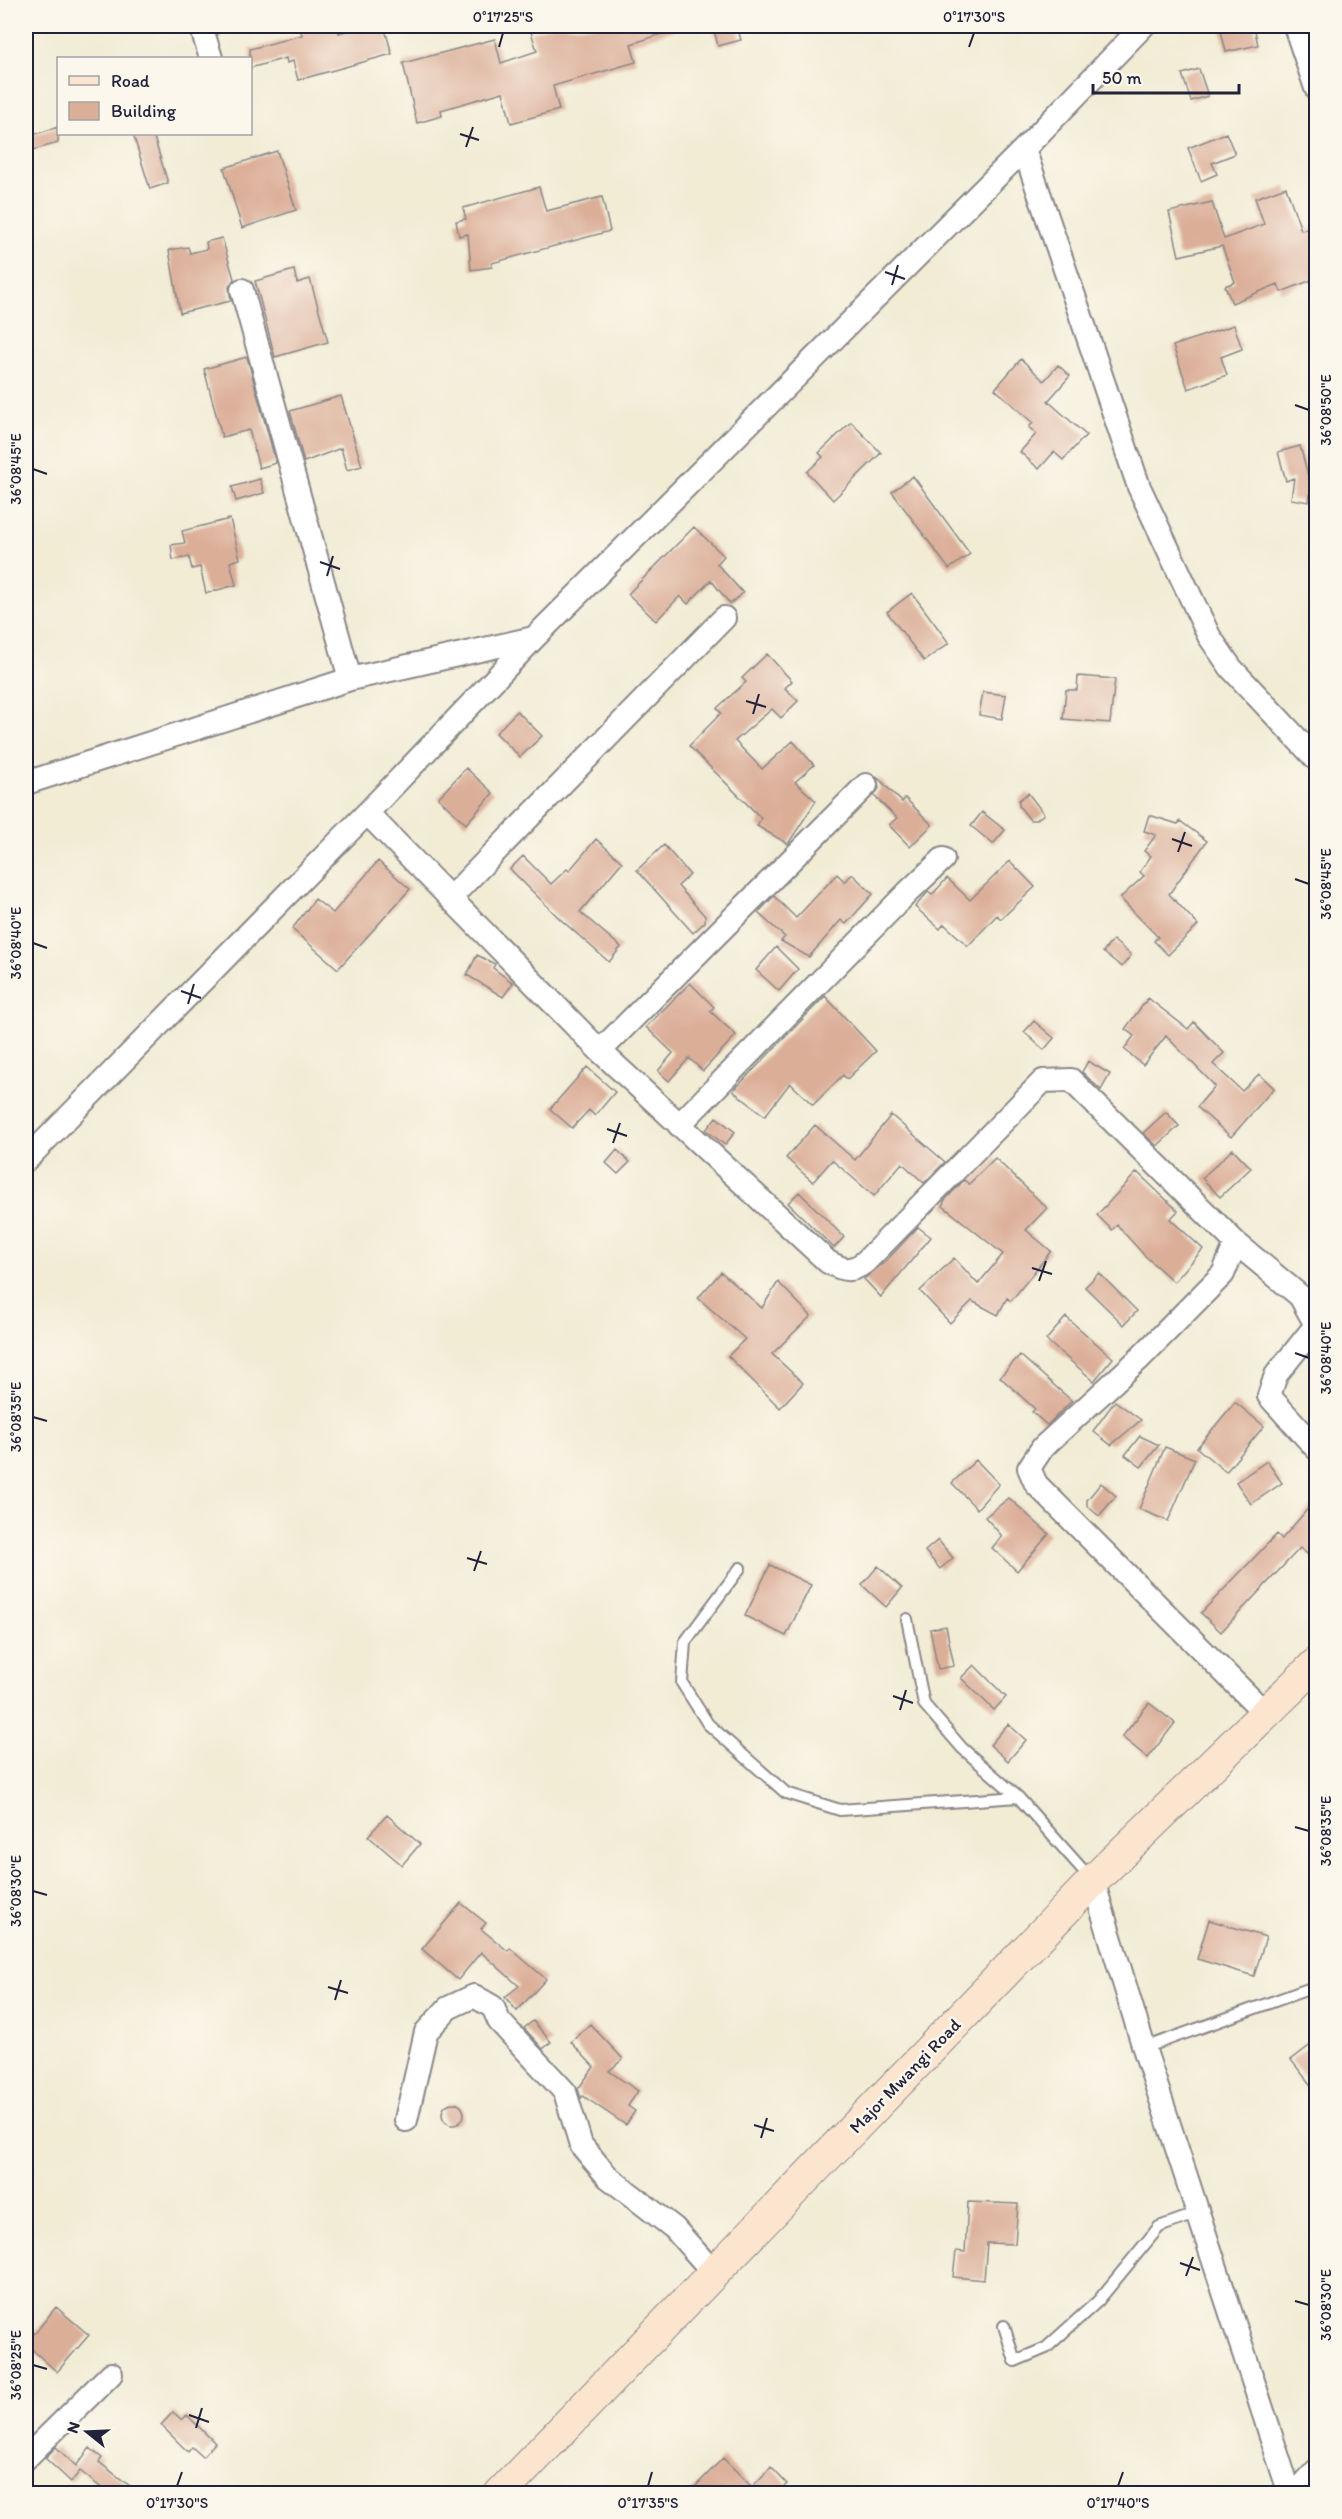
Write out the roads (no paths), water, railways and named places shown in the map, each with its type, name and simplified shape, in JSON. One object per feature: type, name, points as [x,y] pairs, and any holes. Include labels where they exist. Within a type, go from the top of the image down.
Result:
[{"type":"street","points":[[201,26],[211,57]]},
{"type":"street","points":[[26,1160],[534,638],[1024,149],[1143,26]]},
{"type":"street","points":[[1295,26],[1317,88]]},
{"type":"street","points":[[1024,149],[1139,487],[1209,636],[1231,668],[1317,759]]},
{"type":"street","points":[[242,290],[350,679]]},
{"type":"street","points":[[450,898],[724,618]]},
{"type":"street","points":[[26,783],[350,679],[534,638]]},
{"type":"street","points":[[600,1051],[866,785]]},
{"type":"street","points":[[366,813],[600,1051],[828,1262],[842,1270],[855,1269],[1043,1081],[1071,1080],[1236,1243],[1300,1296],[1317,1325],[1276,1375],[1269,1396],[1317,1448]]},
{"type":"street","points":[[679,1125],[908,891],[943,860]]},
{"type":"street","points":[[1236,1243],[1223,1274],[1138,1360],[1043,1447],[1029,1468],[1036,1484],[1267,1715]]},
{"type":"street","name":"Major Mwangi Road","points":[[500,2493],[1094,1881],[1317,1664]]},
{"type":"street","points":[[1094,1881],[1144,2048],[1290,2493]]},
{"type":"street","points":[[406,2120],[426,2032],[448,2008],[474,1996],[493,2007],[499,2021],[565,2092],[581,2145],[608,2177],[674,2228],[714,2273]]},
{"type":"street","points":[[26,2458],[111,2374]]},
{"type":"street","points":[[1295,2493],[1317,2471]]},
{"type":"lane","points":[[740,1568],[685,1642],[682,1683],[708,1724],[786,1793],[840,1810],[1018,1797]]},
{"type":"lane","points":[[907,1619],[924,1704],[962,1748],[1018,1797],[1094,1881]]},
{"type":"lane","points":[[1144,2048],[1209,2027],[1314,1987]]},
{"type":"lane","points":[[1004,2326],[1015,2361],[1046,2348],[1098,2301],[1159,2227],[1198,2213]]}]
